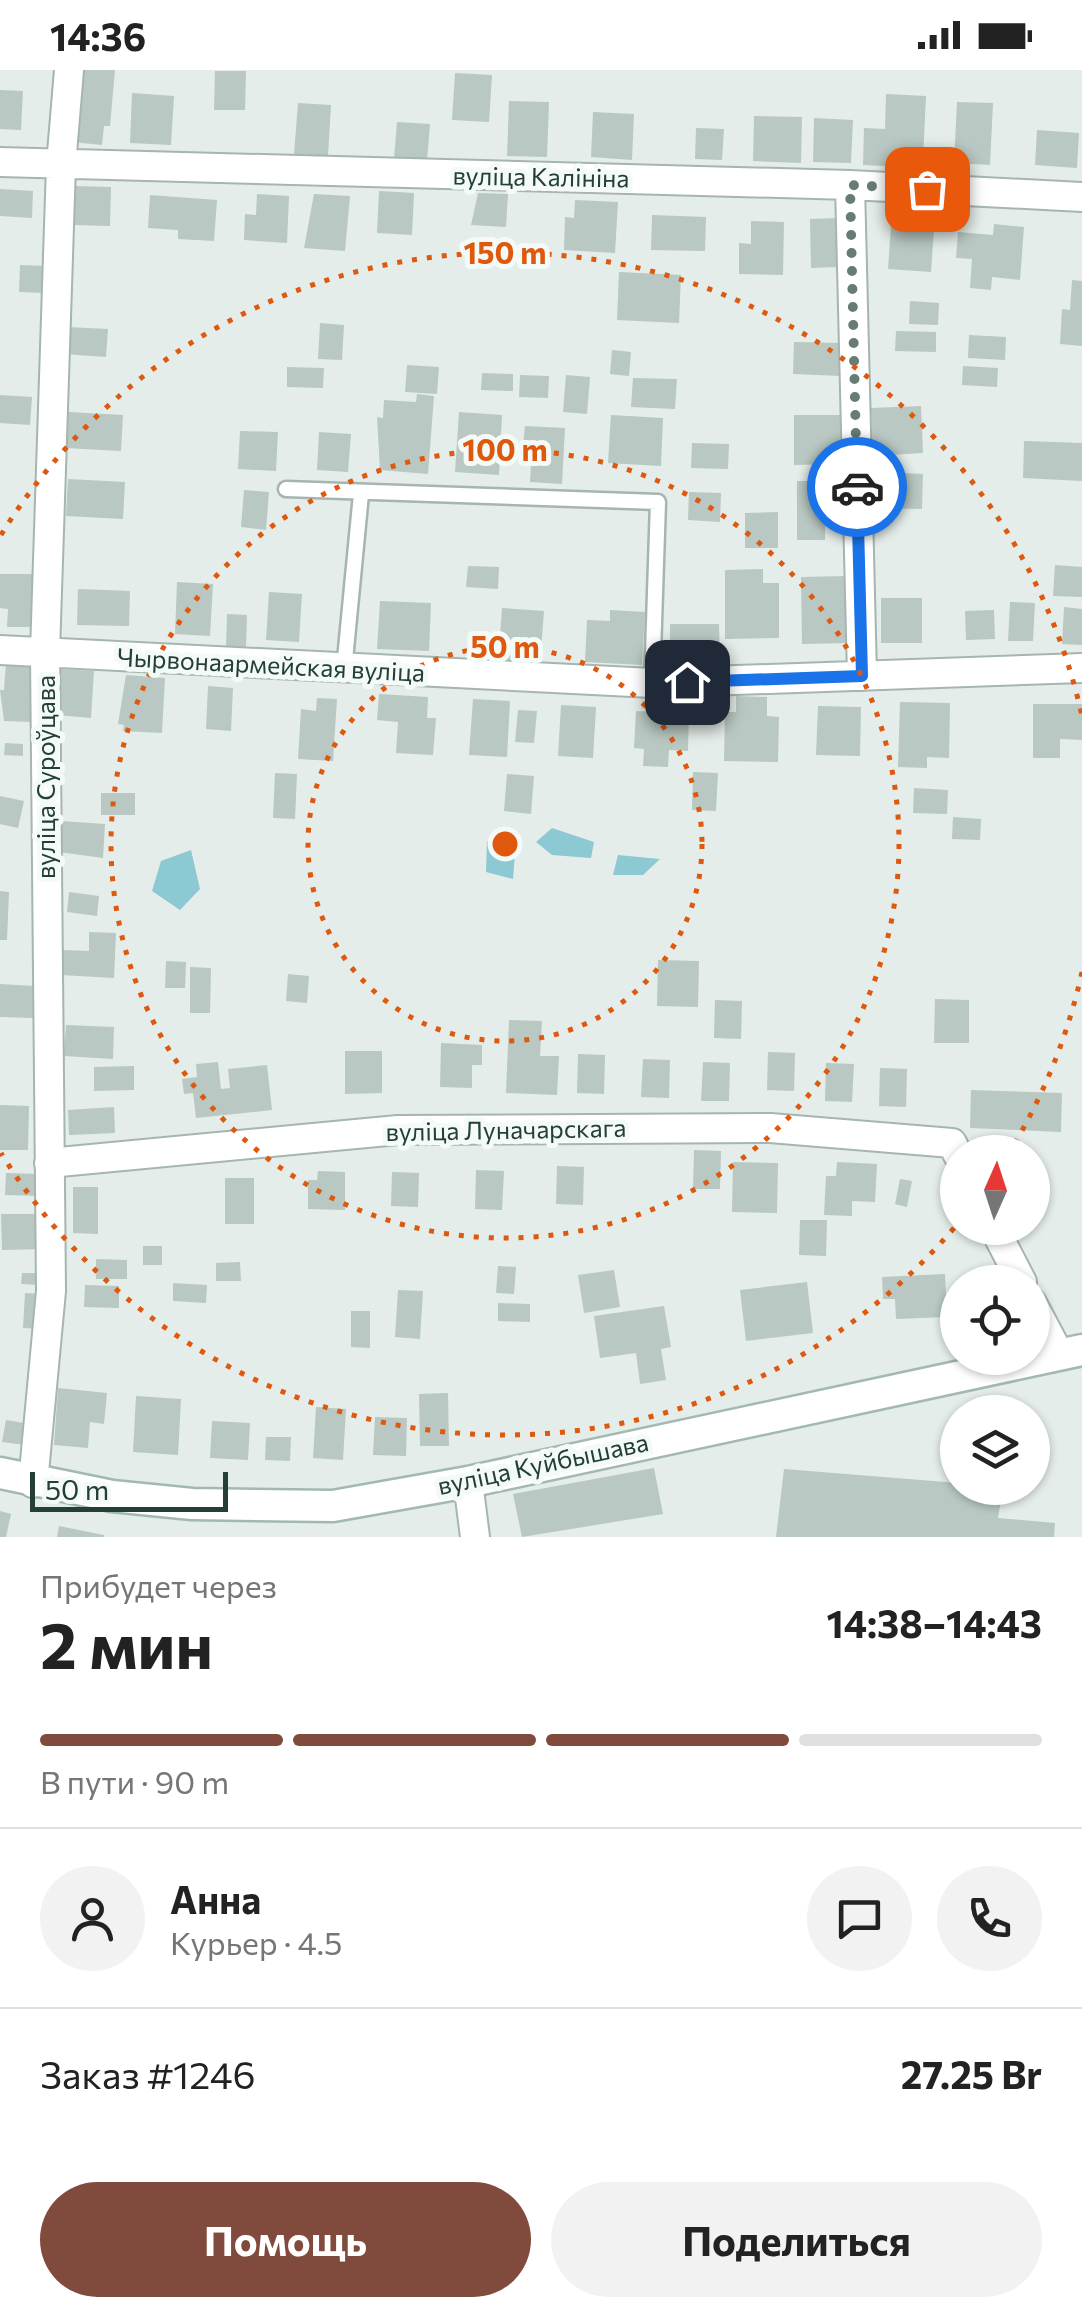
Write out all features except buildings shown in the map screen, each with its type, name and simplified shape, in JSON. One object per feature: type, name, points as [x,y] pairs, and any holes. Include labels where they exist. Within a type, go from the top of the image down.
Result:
[{"type":"main road","name":"вуліца Куйбышава","points":[[0,1474],[33,1483],[192,1504],[333,1506],[468,1482],[1070,1352]]},
{"type":"street","name":"вуліца Суроўцава","points":[[33,1483],[51,1291],[45,652],[61,165],[68,70]]},
{"type":"street","name":"вуліца Калініна","points":[[0,162],[850,185],[1082,196]]},
{"type":"street","points":[[850,185],[862,676]]},
{"type":"street","name":"Чырвонаармейская вуліца","points":[[0,650],[652,683],[1082,668]]},
{"type":"street","name":"вуліца Луначарскага","points":[[49,1163],[398,1130],[770,1128],[940,1143]]},
{"type":"street","points":[[1050,1326],[1070,1352]]},
{"type":"street","points":[[468,1482],[476,1537]]},
{"type":"lane","points":[[286,489],[658,502],[652,683]]},
{"type":"lane","points":[[344,670],[361,494]]},
{"type":"water","points":[[552,828],[594,842],[591,858],[552,855],[536,842]]},
{"type":"water","points":[[516,840],[513,879],[486,872],[487,841]]},
{"type":"water","points":[[191,850],[200,889],[180,910],[152,891],[161,861]]},
{"type":"water","points":[[618,855],[660,859],[643,875],[613,875]]},
{"type":"way so far","points":[[857,487],[850,185],[927,189]]},
{"type":"route","points":[[687,682],[862,676],[857,487]]}]
